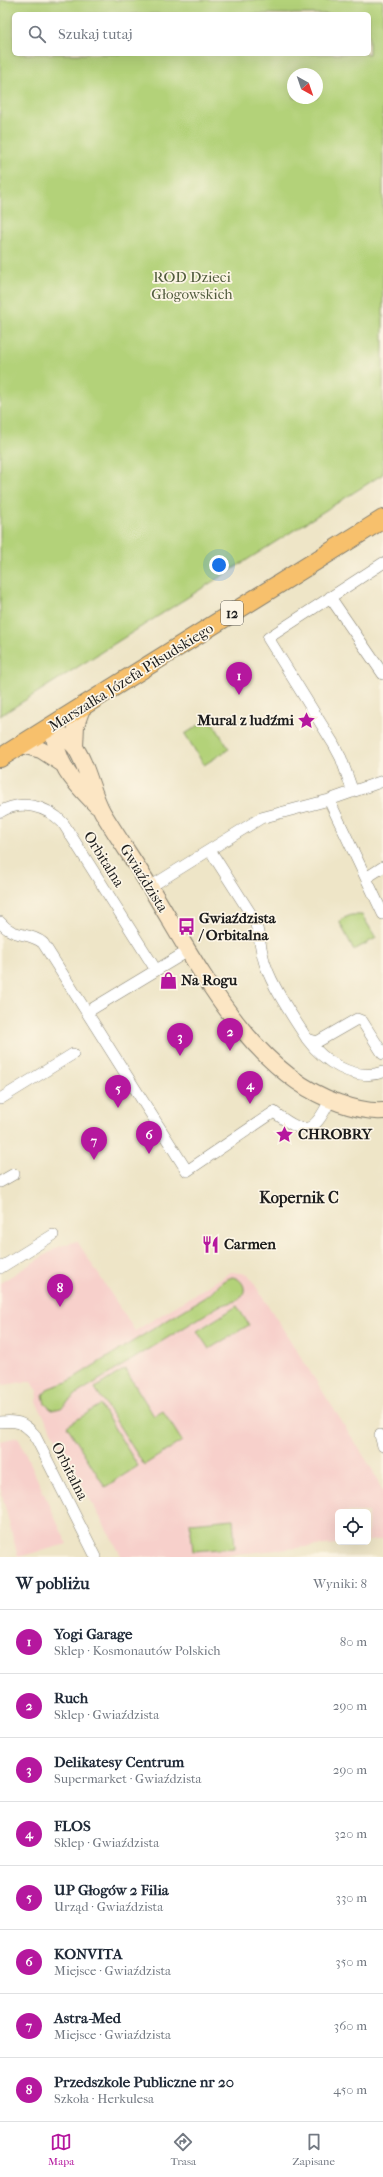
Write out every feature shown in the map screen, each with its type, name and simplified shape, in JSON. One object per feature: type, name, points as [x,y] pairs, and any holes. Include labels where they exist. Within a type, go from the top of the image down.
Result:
[{"type":"main road","name":"Marszałka Józefa Piłsudskiego","points":[[0,758],[52,727],[383,519]]},
{"type":"street","points":[[353,792],[341,758],[333,743],[268,638],[330,596],[383,563]]},
{"type":"street","points":[[330,596],[383,674]]},
{"type":"street","points":[[75,747],[76,725],[82,708]]},
{"type":"street","name":"Gwiaździsta","points":[[52,727],[75,747],[102,811],[188,951],[224,1005],[265,1055],[290,1078],[314,1094],[353,1108],[374,1112],[383,1111]]},
{"type":"street","name":"Gwiaździsta","points":[[52,727],[56,751],[61,763],[77,786],[102,811]]},
{"type":"street","points":[[22,744],[41,750],[61,763]]},
{"type":"street","points":[[150,887],[261,818],[329,800],[383,781]]},
{"type":"street","points":[[329,800],[383,914]]},
{"type":"street","name":"Orbitalna","points":[[0,812],[19,805],[34,806],[56,815],[63,822],[156,970]]},
{"type":"street","points":[[210,850],[254,919],[259,930],[265,964],[289,1012],[317,1052],[336,1066],[368,1074],[383,1072]]},
{"type":"street","points":[[366,878],[383,867]]},
{"type":"street","points":[[0,922],[10,932],[38,938],[43,943],[187,1171],[274,1112],[299,1128],[308,1129],[320,1120],[330,1100]]},
{"type":"street","points":[[86,1012],[188,951]]},
{"type":"street","points":[[307,1039],[317,1042],[357,1019],[362,1021],[383,1054]]},
{"type":"street","points":[[0,1099],[73,1054]]},
{"type":"street","points":[[0,1182],[14,1174]]},
{"type":"street","points":[[0,1268],[52,1235]]},
{"type":"street","name":"Orbitalna","points":[[0,1422],[19,1421],[26,1425],[34,1434],[96,1557]]},
{"type":"street","points":[[380,1435],[383,1446]]},
{"type":"shaded area","points":[[77,1241],[135,1331],[231,1272],[248,1274],[372,1469],[383,1492],[383,1539],[371,1541],[371,1509],[335,1509],[335,1544],[209,1557],[122,1557],[36,1402],[38,1391],[31,1381],[3,1385],[0,1379],[0,1283],[58,1247]]},
{"type":"shaded area","points":[[18,1437],[67,1544],[18,1557],[0,1487],[0,1441]]},
{"type":"green space","name":"ROD Dzieci Głogowskich","points":[[0,0],[383,0],[383,474],[0,716]]},
{"type":"green space","points":[[210,718],[229,749],[204,765],[185,734]]},
{"type":"green space","points":[[351,915],[362,915],[376,938],[354,950],[340,923],[342,919]]},
{"type":"green space","points":[[232,1277],[239,1280],[243,1285],[244,1291],[240,1298],[219,1306],[78,1393],[61,1408],[52,1410],[45,1404],[43,1395],[49,1388],[67,1382],[210,1294],[223,1281]]},
{"type":"green space","points":[[237,1306],[249,1325],[209,1349],[197,1331]]},
{"type":"green space","points":[[125,1369],[154,1416],[163,1411],[182,1441],[144,1465],[95,1388]]},
{"type":"green space","points":[[100,1405],[138,1466],[105,1487],[67,1426]]},
{"type":"green space","points":[[233,1519],[235,1548],[193,1551],[190,1523]]},
{"type":"place","name":"Yogi Garage","points":[[239,695]]},
{"type":"place","name":"Mural z ludźmi","points":[[307,720]]},
{"type":"place","name":"Gwiaździsta / Orbitalna","points":[[186,927]]},
{"type":"place","name":"Na Rogu","points":[[168,980]]},
{"type":"place","name":"Ruch","points":[[230,1051]]},
{"type":"place","name":"Delikatesy Centrum","points":[[180,1056]]},
{"type":"place","name":"FLOS","points":[[250,1104]]},
{"type":"place","name":"UP Głogów 2 Filia","points":[[118,1108]]},
{"type":"place","name":"CHROBRY","points":[[285,1134]]},
{"type":"place","name":"KONVITA","points":[[149,1154]]},
{"type":"place","name":"Astra-Med","points":[[94,1160]]},
{"type":"place","name":"Carmen","points":[[211,1244]]},
{"type":"place","name":"Przedszkole Publiczne nr 20","points":[[60,1307]]},
{"type":"district","name":"Kopernik C","points":[[299,1197]]}]
